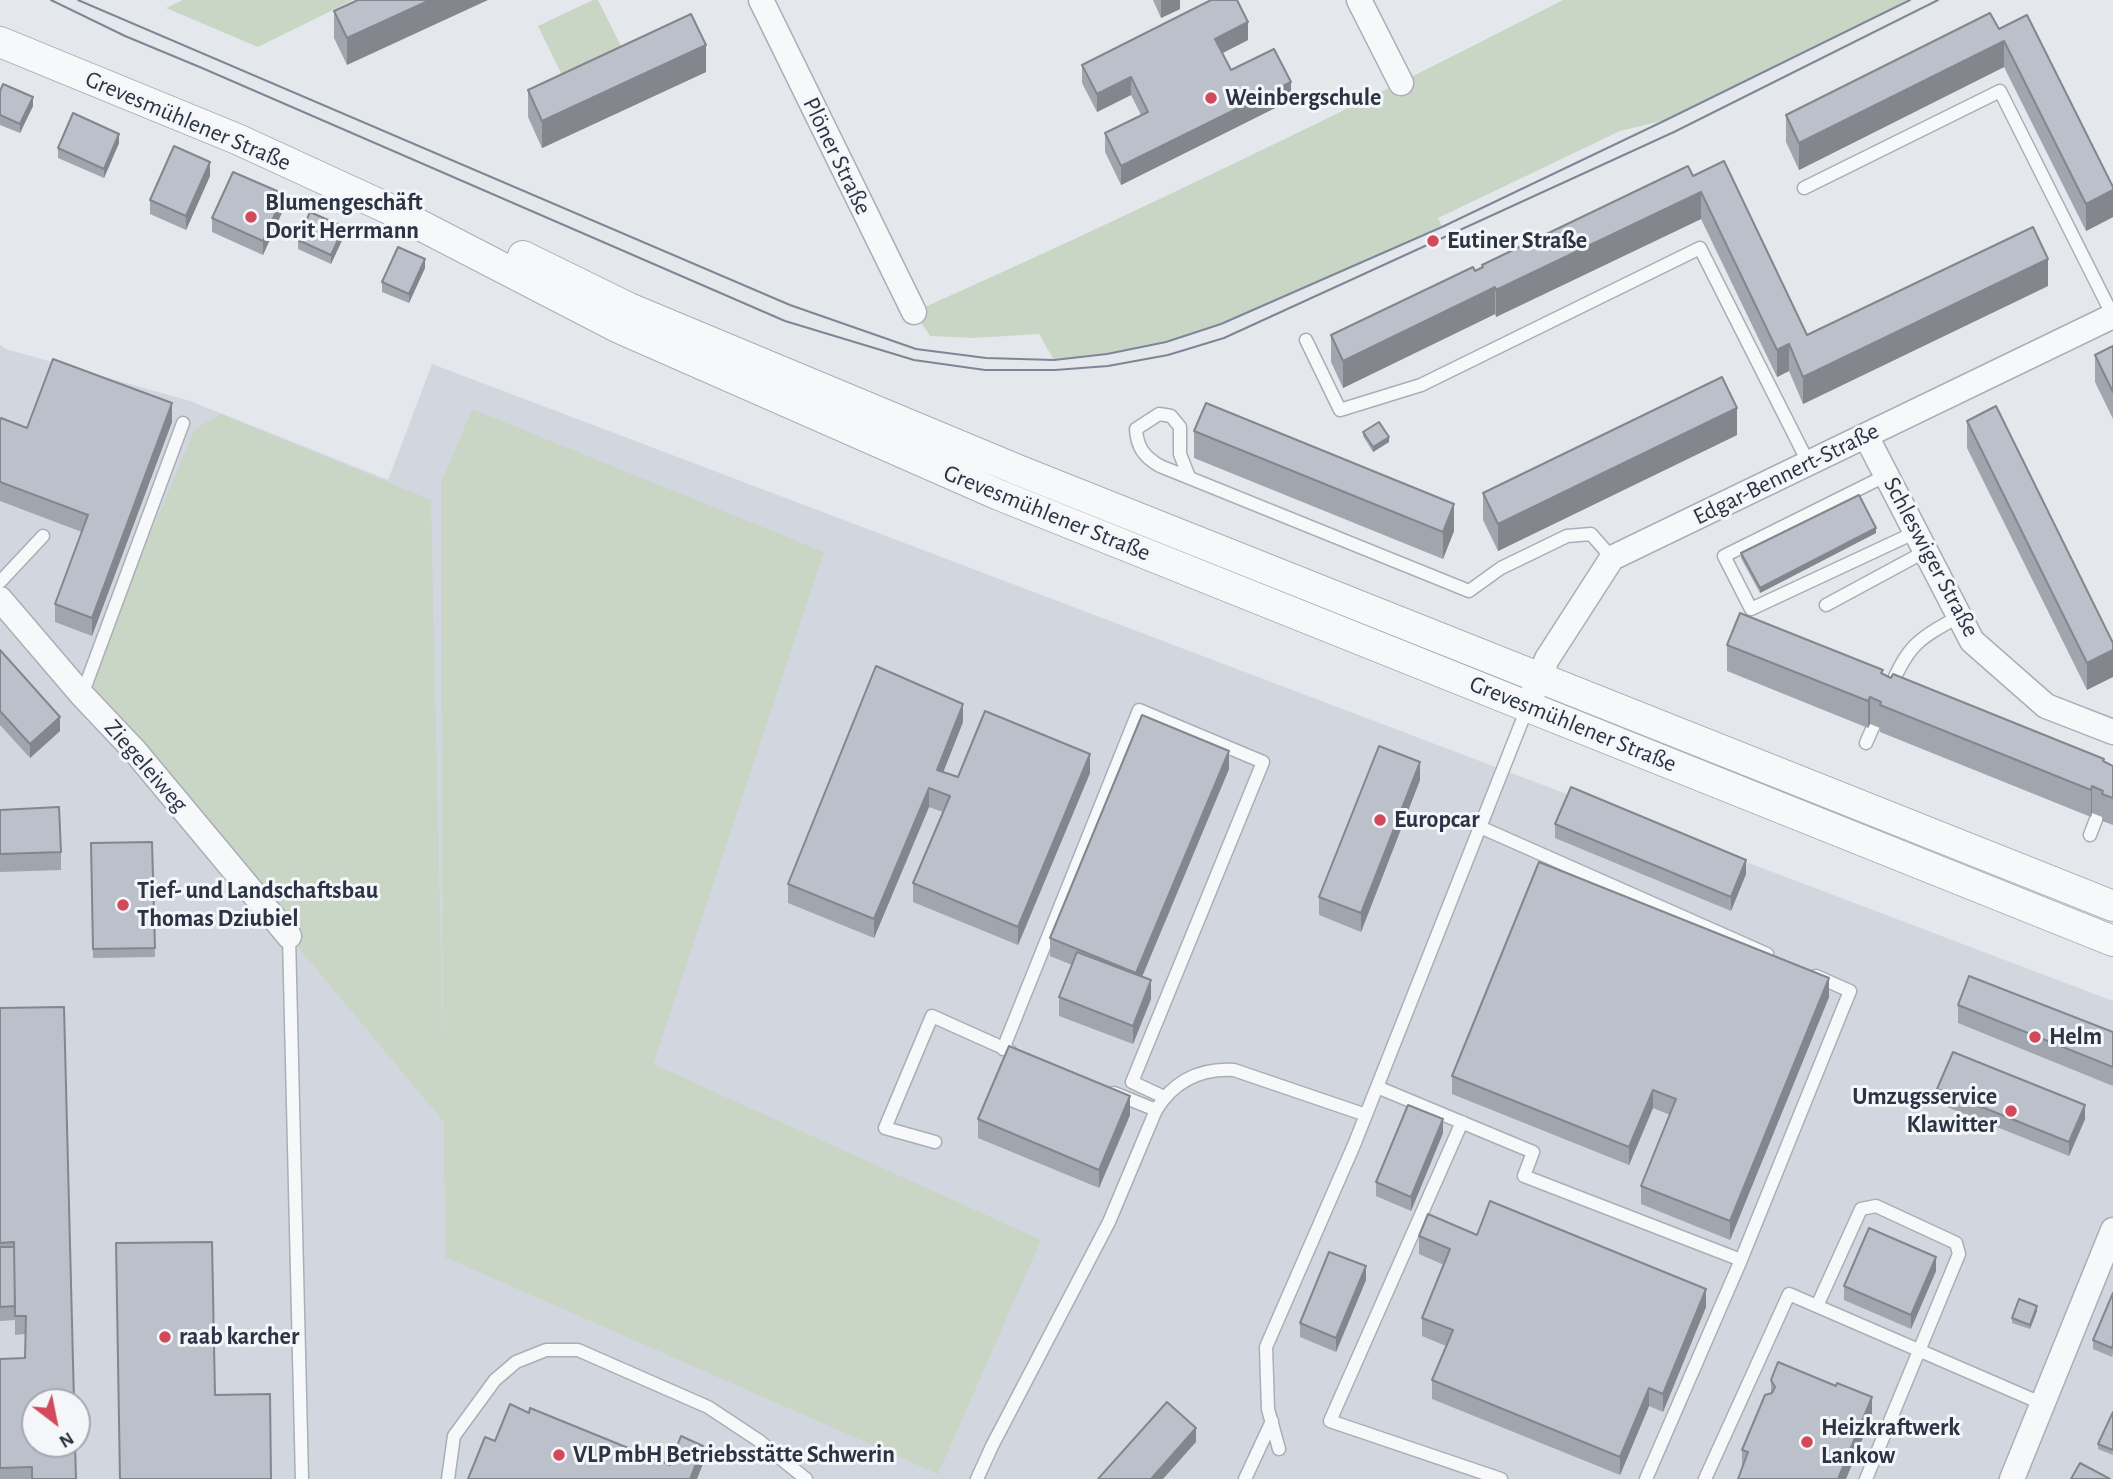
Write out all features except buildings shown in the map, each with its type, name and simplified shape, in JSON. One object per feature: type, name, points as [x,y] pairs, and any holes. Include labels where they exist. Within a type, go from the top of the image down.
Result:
[{"type":"street","name":"Plöner Straße","points":[[761,0],[914,312]]},
{"type":"street","points":[[1359,0],[1401,83]]},
{"type":"street","name":"Grevesmühlener Straße","points":[[0,20],[132,81],[308,155],[629,308],[1018,470],[2113,906]]},
{"type":"street","name":"Grevesmühlener Straße","points":[[0,42],[237,139],[387,208],[617,327],[999,495],[2113,941]]},
{"type":"street","name":"Edgar-Bennert-Straße","points":[[1612,558],[2113,316]]},
{"type":"street","name":"Schleswiger Straße","points":[[1866,436],[1972,641],[2046,706],[2113,732]]},
{"type":"street","points":[[1528,706],[1547,659],[1612,558]]},
{"type":"street","name":"Ziegeleiweg","points":[[0,599],[82,695],[134,750],[289,936]]},
{"type":"street","points":[[2012,1479],[2113,1230]]},
{"type":"lane","points":[[1804,188],[2000,91],[2113,316]]},
{"type":"lane","points":[[1306,340],[1340,410],[1421,385],[1700,248],[1809,464]]},
{"type":"lane","points":[[1189,477],[1180,454],[1180,427],[1171,416],[1159,414],[1136,429],[1140,449],[1149,460],[1189,477],[1469,592],[1501,568],[1567,536],[1591,534],[1612,558]]},
{"type":"lane","points":[[82,695],[183,423]]},
{"type":"lane","points":[[1887,475],[1724,556],[1751,609],[1921,542]]},
{"type":"lane","points":[[0,582],[43,536]]},
{"type":"lane","points":[[1826,606],[1921,542]]},
{"type":"lane","points":[[1866,743],[1903,658],[1924,635],[1960,616]]},
{"type":"lane","points":[[1279,1449],[1268,1409],[1266,1347],[1366,1115],[1528,706]]},
{"type":"lane","points":[[1003,1049],[1139,710],[1263,762],[1132,1082],[1164,1097]]},
{"type":"lane","points":[[2090,835],[2113,775]]},
{"type":"lane","points":[[1480,827],[1774,957]]},
{"type":"lane","points":[[289,936],[302,1479]]},
{"type":"lane","points":[[1646,1479],[1741,1260],[1850,991],[1800,968]]},
{"type":"lane","points":[[935,1142],[886,1128],[932,1016],[1016,1054]]},
{"type":"lane","points":[[976,1479],[1109,1222],[1164,1097],[1195,1074],[1215,1069],[1234,1070],[1366,1115]]},
{"type":"lane","points":[[1377,1087],[1533,1152],[1524,1175],[1741,1260]]},
{"type":"lane","points":[[1105,1089],[1156,1110]]},
{"type":"lane","points":[[1462,1122],[1330,1421],[1501,1479]]},
{"type":"lane","points":[[1817,1306],[1861,1209],[1876,1206],[1956,1244],[1959,1254],[1866,1479]]},
{"type":"lane","points":[[1705,1479],[1788,1294],[2043,1404]]},
{"type":"lane","points":[[448,1479],[454,1436],[495,1380],[516,1362],[546,1350],[578,1350],[708,1407],[758,1440],[806,1479]]},
{"type":"lane","points":[[1245,1479],[1272,1422]]},
{"type":"shaded area","points":[[0,345],[6,349],[190,401],[388,480],[432,364],[2113,1001],[2113,1479],[0,1479]]},
{"type":"green space","points":[[183,0],[353,0],[258,47],[166,8]]},
{"type":"green space","points":[[598,0],[622,48],[563,77],[538,26]]},
{"type":"green space","points":[[1563,0],[1910,0],[1666,120],[1620,131],[1438,218],[1442,227],[1221,324],[1166,342],[1107,354],[1054,360],[1039,334],[973,338],[930,336],[914,312],[1240,160]]},
{"type":"green space","points":[[472,409],[824,552],[653,1064],[1041,1240],[938,1474],[445,1257],[444,1122],[134,750],[82,695],[195,429],[221,414],[431,500],[443,1054],[441,484]]},
{"type":"tram line","points":[[51,0],[125,36],[785,321],[914,360],[985,370],[1055,370],[1108,366],[1168,355],[1224,338],[1674,132],[1938,0]]},
{"type":"tram line","points":[[78,0],[790,305],[916,349],[986,358],[1054,360],[1107,354],[1166,342],[1221,324],[1442,227],[1910,0]]},
{"type":"place","name":"Weinbergschule","points":[[1211,98]]},
{"type":"place","name":"Blumengeschäft Dorit Herrmann","points":[[251,217]]},
{"type":"place","name":"Eutiner Straße","points":[[1433,241]]},
{"type":"place","name":"Europcar","points":[[1380,820]]},
{"type":"place","name":"Tief- und Landschaftsbau Thomas Dziubiel","points":[[123,905]]},
{"type":"place","name":"Helm","points":[[2035,1037]]},
{"type":"place","name":"Umzugsservice Klawitter","points":[[2011,1111]]},
{"type":"place","name":"raab karcher","points":[[165,1337]]},
{"type":"place","name":"Heizkraftwerk Lankow","points":[[1807,1442]]},
{"type":"place","name":"VLP mbH Betriebsstätte Schwerin","points":[[559,1455]]}]
